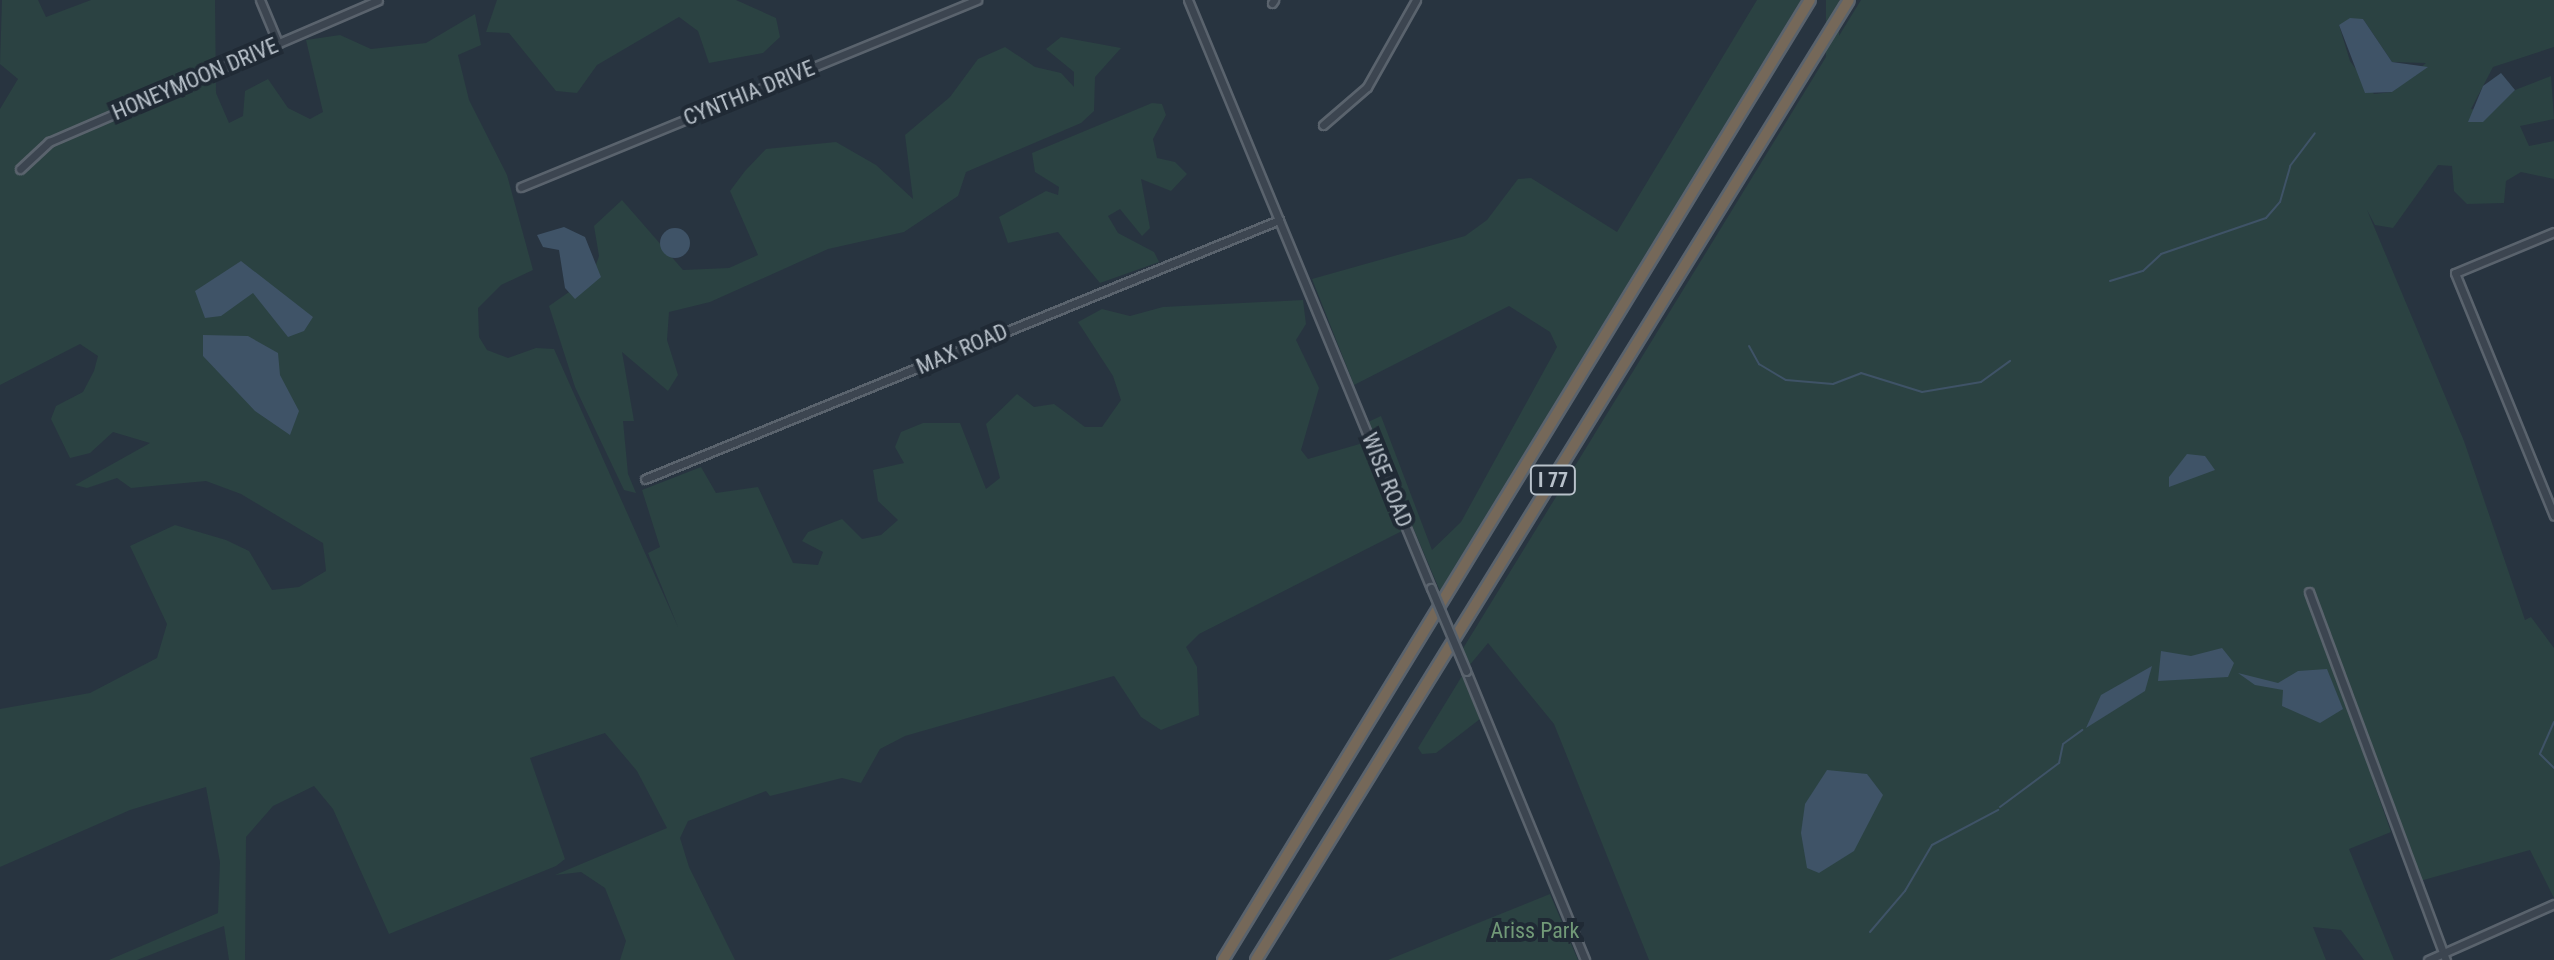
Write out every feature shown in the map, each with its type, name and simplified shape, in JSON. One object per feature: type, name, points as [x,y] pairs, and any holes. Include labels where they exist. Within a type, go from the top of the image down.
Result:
[{"type":"highway","name":"I 77","points":[[1223,960],[1810,0]]},
{"type":"highway","name":"I 77","points":[[1256,960],[1849,0]]},
{"type":"street","points":[[260,0],[278,43]]},
{"type":"street","name":"HONEYMOON DRIVE","points":[[20,169],[49,142],[378,0]]},
{"type":"street","name":"CYNTHIA DRIVE","points":[[521,187],[977,0]]},
{"type":"street","name":"WISE ROAD","points":[[1188,0],[1585,960]]},
{"type":"street","points":[[1323,125],[1367,87],[1416,0]]},
{"type":"street","name":"MAX ROAD","points":[[645,479],[1279,220]]},
{"type":"street","points":[[2554,232],[2455,273],[2554,516]]},
{"type":"street","points":[[2309,592],[2446,955]]},
{"type":"street","points":[[2428,960],[2446,955],[2554,904]]},
{"type":"green space","points":[[2,0],[38,0],[46,17],[91,0],[215,0],[216,93],[229,123],[243,116],[245,91],[268,79],[288,108],[310,119],[323,112],[306,40],[340,35],[371,49],[426,43],[475,14],[481,45],[458,55],[469,100],[507,175],[533,270],[501,285],[478,308],[479,337],[487,350],[508,358],[536,348],[554,349],[678,627],[648,553],[660,547],[642,490],[701,467],[716,493],[758,487],[793,563],[818,565],[823,552],[802,541],[808,532],[842,519],[862,539],[881,535],[898,520],[878,501],[873,470],[904,463],[895,447],[901,432],[923,423],[960,423],[986,489],[1000,478],[986,424],[1017,394],[1034,407],[1054,404],[1085,427],[1102,427],[1121,400],[1113,376],[1078,322],[1102,309],[1130,316],[1163,307],[1303,300],[1306,324],[1296,340],[1319,388],[1301,450],[1308,459],[1363,443],[1402,531],[1199,634],[1186,647],[1197,667],[1199,715],[1161,730],[1141,717],[1114,676],[905,736],[880,749],[861,783],[842,778],[770,796],[766,791],[688,821],[680,838],[689,867],[735,960],[620,960],[626,941],[605,888],[581,872],[555,875],[667,828],[637,771],[605,733],[530,758],[565,859],[556,866],[389,934],[333,809],[314,786],[273,806],[246,837],[245,960],[229,960],[224,926],[137,960],[109,960],[218,913],[220,862],[206,787],[130,810],[0,867],[0,709],[90,693],[157,658],[167,624],[130,546],[175,525],[226,540],[249,551],[272,590],[299,587],[326,571],[323,543],[241,494],[206,481],[131,488],[117,478],[87,488],[75,485],[150,443],[113,432],[90,453],[70,458],[51,419],[56,406],[83,392],[94,371],[98,356],[80,344],[0,385],[0,109],[18,79],[0,64]]},
{"type":"green space","points":[[497,0],[736,0],[776,18],[780,37],[763,53],[709,63],[698,31],[679,17],[597,65],[577,93],[556,91],[509,33],[486,32]]},
{"type":"green space","points":[[1757,0],[1801,0],[1440,591],[1368,422],[1381,416],[1432,550],[1461,522],[1557,347],[1550,332],[1509,306],[1354,385],[1312,279],[1465,236],[1487,220],[1518,179],[1531,178],[1617,232]]},
{"type":"green space","points":[[1826,0],[1839,0],[1839,722],[1826,722]]},
{"type":"green space","points":[[1861,0],[2554,0],[2554,47],[2493,67],[2471,109],[2490,112],[2515,90],[2551,76],[2554,119],[2520,126],[2529,146],[2554,141],[2554,179],[2521,172],[2506,181],[2504,203],[2467,204],[2454,191],[2452,166],[2438,165],[2393,228],[2375,225],[2367,210],[2464,441],[2525,620],[2531,617],[2554,648],[2554,898],[2530,850],[2420,881],[2382,785],[2372,778],[2391,832],[2349,849],[2394,960],[2364,960],[2341,930],[2313,927],[2326,960],[1649,960],[1554,724],[1488,643],[1468,667],[1462,650]],"holes":[[[2363,19],[2392,62],[2426,63],[2392,92],[2374,94],[2350,61],[2339,25]]]},
{"type":"green space","points":[[1061,37],[1121,48],[1095,77],[1094,111],[1081,123],[966,172],[958,196],[904,232],[828,249],[710,302],[669,312],[667,340],[678,375],[668,391],[622,352],[634,421],[623,421],[628,474],[636,493],[624,490],[575,387],[549,306],[592,276],[599,256],[594,226],[622,200],[683,270],[729,268],[758,255],[730,191],[745,171],[766,149],[836,142],[876,165],[913,199],[905,135],[950,97],[978,59],[1005,47],[1035,67],[1061,73],[1074,87],[1074,72],[1046,49]]},
{"type":"green space","points":[[1152,103],[1162,104],[1166,115],[1153,139],[1157,158],[1175,162],[1187,174],[1171,191],[1141,179],[1150,228],[1142,236],[1120,209],[1108,216],[1118,233],[1154,252],[1159,262],[1100,283],[1058,232],[1008,243],[999,217],[1046,191],[1058,195],[1059,187],[1035,172],[1032,153]]},
{"type":"green space","points":[[1462,676],[1480,719],[1436,753],[1422,754],[1418,748]]},
{"type":"green space","name":"Ariss Park","points":[[1550,894],[1578,960],[1388,960],[1473,925]]},
{"type":"water","points":[[2350,18],[2363,19],[2392,62],[2428,67],[2392,92],[2365,93],[2339,25]]},
{"type":"water","points":[[2501,73],[2515,90],[2483,122],[2468,122],[2483,86]]},
{"type":"water","points":[[564,227],[585,237],[601,277],[575,299],[565,288],[559,250],[543,247],[537,235]]},
{"type":"water","points":[[675,228],[681,229],[689,237],[689,249],[681,257],[675,258],[669,257],[661,249],[660,243],[661,237],[669,229]]},
{"type":"water","points":[[241,261],[313,317],[304,331],[288,337],[253,293],[221,316],[205,318],[195,291]]},
{"type":"water","points":[[203,335],[248,336],[278,353],[280,375],[299,411],[290,435],[255,411],[203,356]]},
{"type":"water","points":[[2187,454],[2205,456],[2215,470],[2169,487],[2169,477]]},
{"type":"water","points":[[2222,648],[2234,663],[2228,677],[2158,681],[2161,651],[2191,656]]},
{"type":"water","points":[[2152,666],[2145,691],[2086,728],[2101,695]]},
{"type":"water","points":[[2327,669],[2343,709],[2320,723],[2282,706],[2283,690],[2255,685],[2238,673],[2278,683],[2298,671]]},
{"type":"water","points":[[1827,770],[1867,774],[1883,795],[1854,851],[1819,873],[1807,868],[1801,833],[1805,804]]},
{"type":"waterway","points":[[2110,281],[2143,271],[2161,254],[2266,218],[2280,202],[2290,166],[2315,133]]},
{"type":"waterway","points":[[1749,346],[1759,364],[1786,380],[1833,384],[1861,373],[1922,392],[1981,382],[2010,361]]},
{"type":"waterway","points":[[2554,722],[2540,754],[2554,768]]},
{"type":"waterway","points":[[2000,807],[2059,763],[2063,744],[2082,730]]},
{"type":"waterway","points":[[1870,932],[1905,891],[1932,845],[1998,810]]}]
